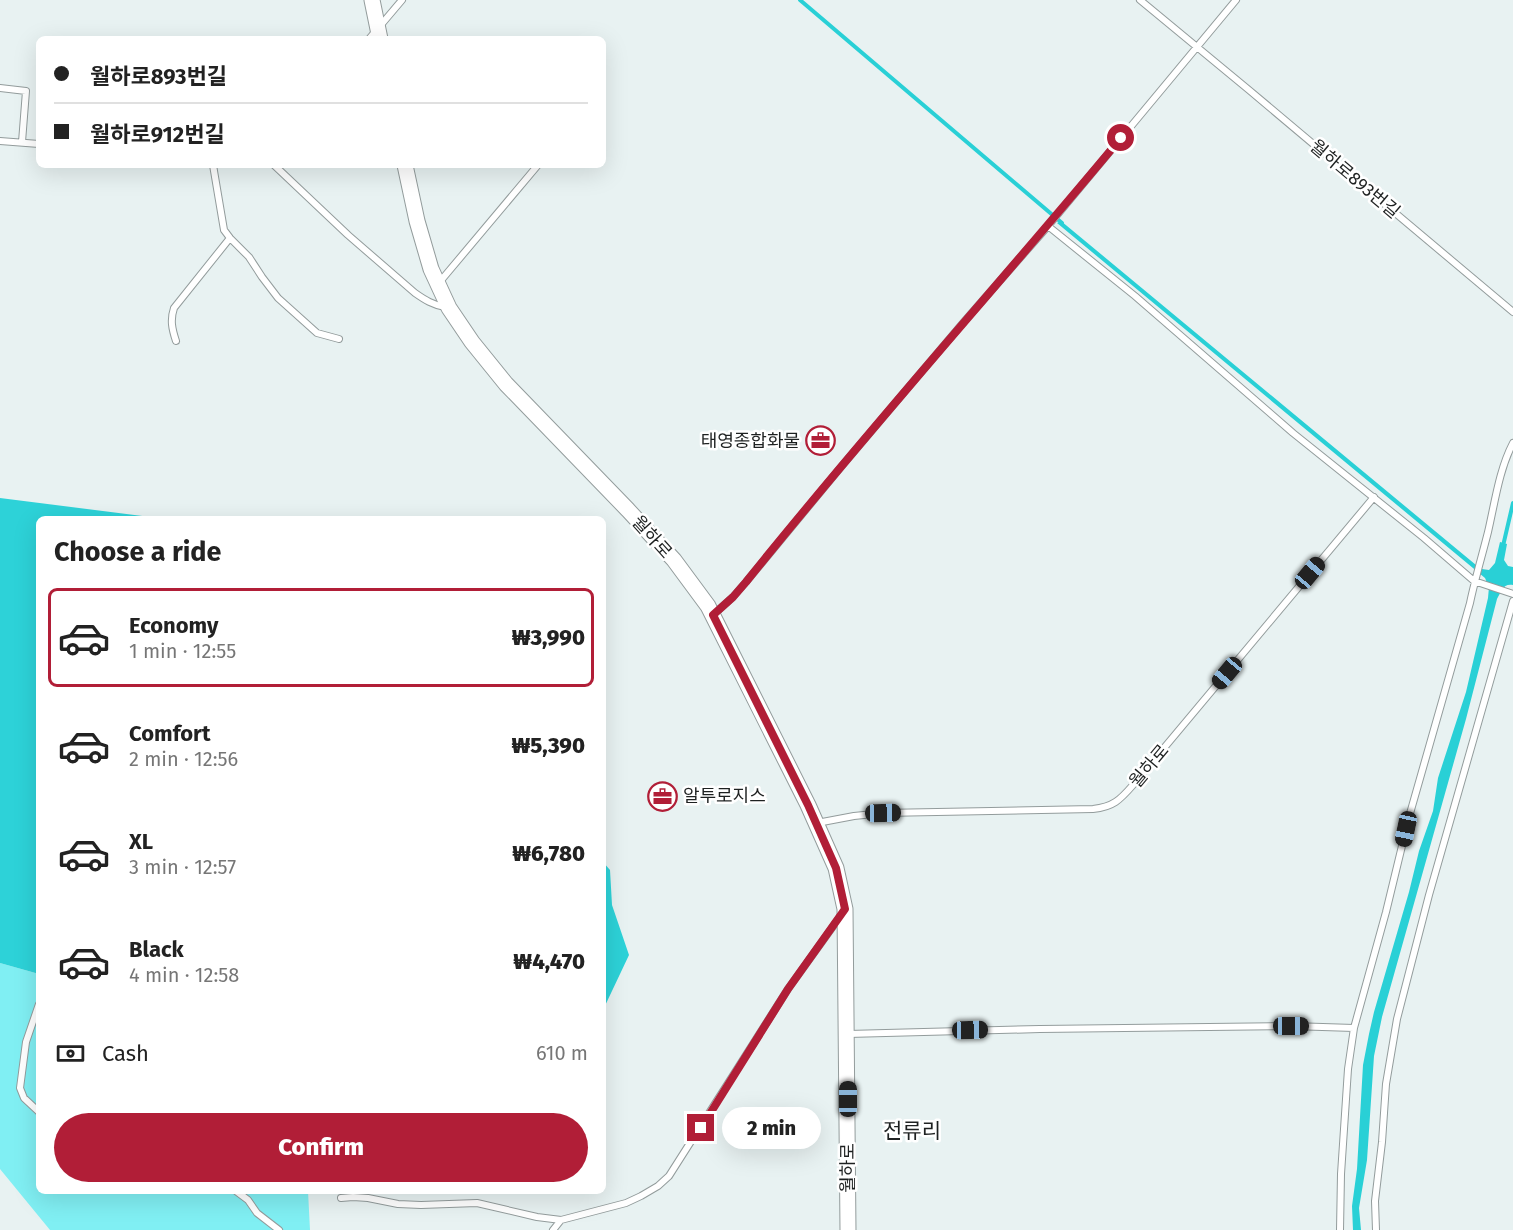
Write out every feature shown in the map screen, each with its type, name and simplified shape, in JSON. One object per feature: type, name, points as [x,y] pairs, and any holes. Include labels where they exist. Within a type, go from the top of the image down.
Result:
[{"type":"street","points":[[372,0],[376,36]]},
{"type":"street","name":"월하로","points":[[406,168],[417,221],[431,269],[449,308],[472,342],[506,384],[628,510],[693,583],[713,615],[781,749],[836,868],[845,909],[848,1230]]},
{"type":"lane","points":[[376,36],[402,0]]},
{"type":"lane","name":"월하로893번길","points":[[1140,0],[1513,312]]},
{"type":"lane","points":[[713,615],[746,582],[911,383],[1062,209],[1236,0]]},
{"type":"lane","points":[[0,88],[26,90],[22,142]]},
{"type":"lane","points":[[0,141],[36,144]]},
{"type":"lane","points":[[214,168],[224,230],[249,257],[278,298],[302,321],[317,333],[339,339]]},
{"type":"lane","points":[[277,168],[348,236],[415,293],[435,305],[449,308]]},
{"type":"lane","points":[[438,285],[536,168]]},
{"type":"lane","points":[[1050,223],[1333,466],[1477,580],[1510,593]]},
{"type":"lane","points":[[176,341],[171,318],[174,308],[230,238]]},
{"type":"lane","points":[[1340,1230],[1348,1069],[1354,1028],[1386,912],[1408,817],[1477,580],[1503,467],[1513,443]]},
{"type":"lane","name":"월하로","points":[[816,824],[883,813],[1082,810],[1105,808],[1115,804],[1374,497]]},
{"type":"lane","points":[[1376,1230],[1375,1201],[1386,1084],[1397,1019],[1432,884],[1513,602]]},
{"type":"lane","points":[[341,1198],[368,1198],[398,1204],[421,1205],[477,1203],[537,1217],[561,1220],[626,1203],[641,1196],[669,1176],[788,989],[845,909]]},
{"type":"lane","points":[[36,1013],[26,1042],[20,1088],[24,1098],[36,1109]]},
{"type":"lane","points":[[847,1034],[946,1030],[1291,1026],[1354,1028]]},
{"type":"lane","points":[[240,1194],[248,1200],[257,1213],[279,1230]]},
{"type":"lane","points":[[553,1230],[561,1220]]},
{"type":"shaded area","points":[[1061,221],[1476,565],[1489,570],[1495,563],[1500,542],[1507,544],[1504,560],[1508,566],[1513,567],[1513,585],[1505,587],[1497,599],[1466,719],[1382,1017],[1374,1056],[1367,1160],[1359,1208],[1361,1230],[1353,1230],[1352,1206],[1357,1169],[1363,1065],[1369,1034],[1419,851],[1433,811],[1438,778],[1466,692],[1489,587],[1485,578],[1057,223]]},
{"type":"shaded area","points":[[0,498],[142,516],[36,516],[36,973],[0,963]]},
{"type":"shaded area","points":[[606,865],[610,870],[612,905],[629,955],[606,1004]]},
{"type":"shaded area","points":[[0,963],[36,973],[36,1194],[308,1194],[310,1230],[50,1230],[0,1169]]},
{"type":"waterway","points":[[800,0],[1062,223]]},
{"type":"waterway","points":[[1503,546],[1513,503]]},
{"type":"place","name":"태영종합화물","points":[[821,441]]},
{"type":"place","name":"알투로지스","points":[[662,796]]},
{"type":"district","name":"전류리","points":[[912,1131]]},
{"type":"route","points":[[701,1128],[788,989],[845,909],[836,868],[808,805],[713,615],[746,582],[891,406],[1048,226],[1121,138]]}]
